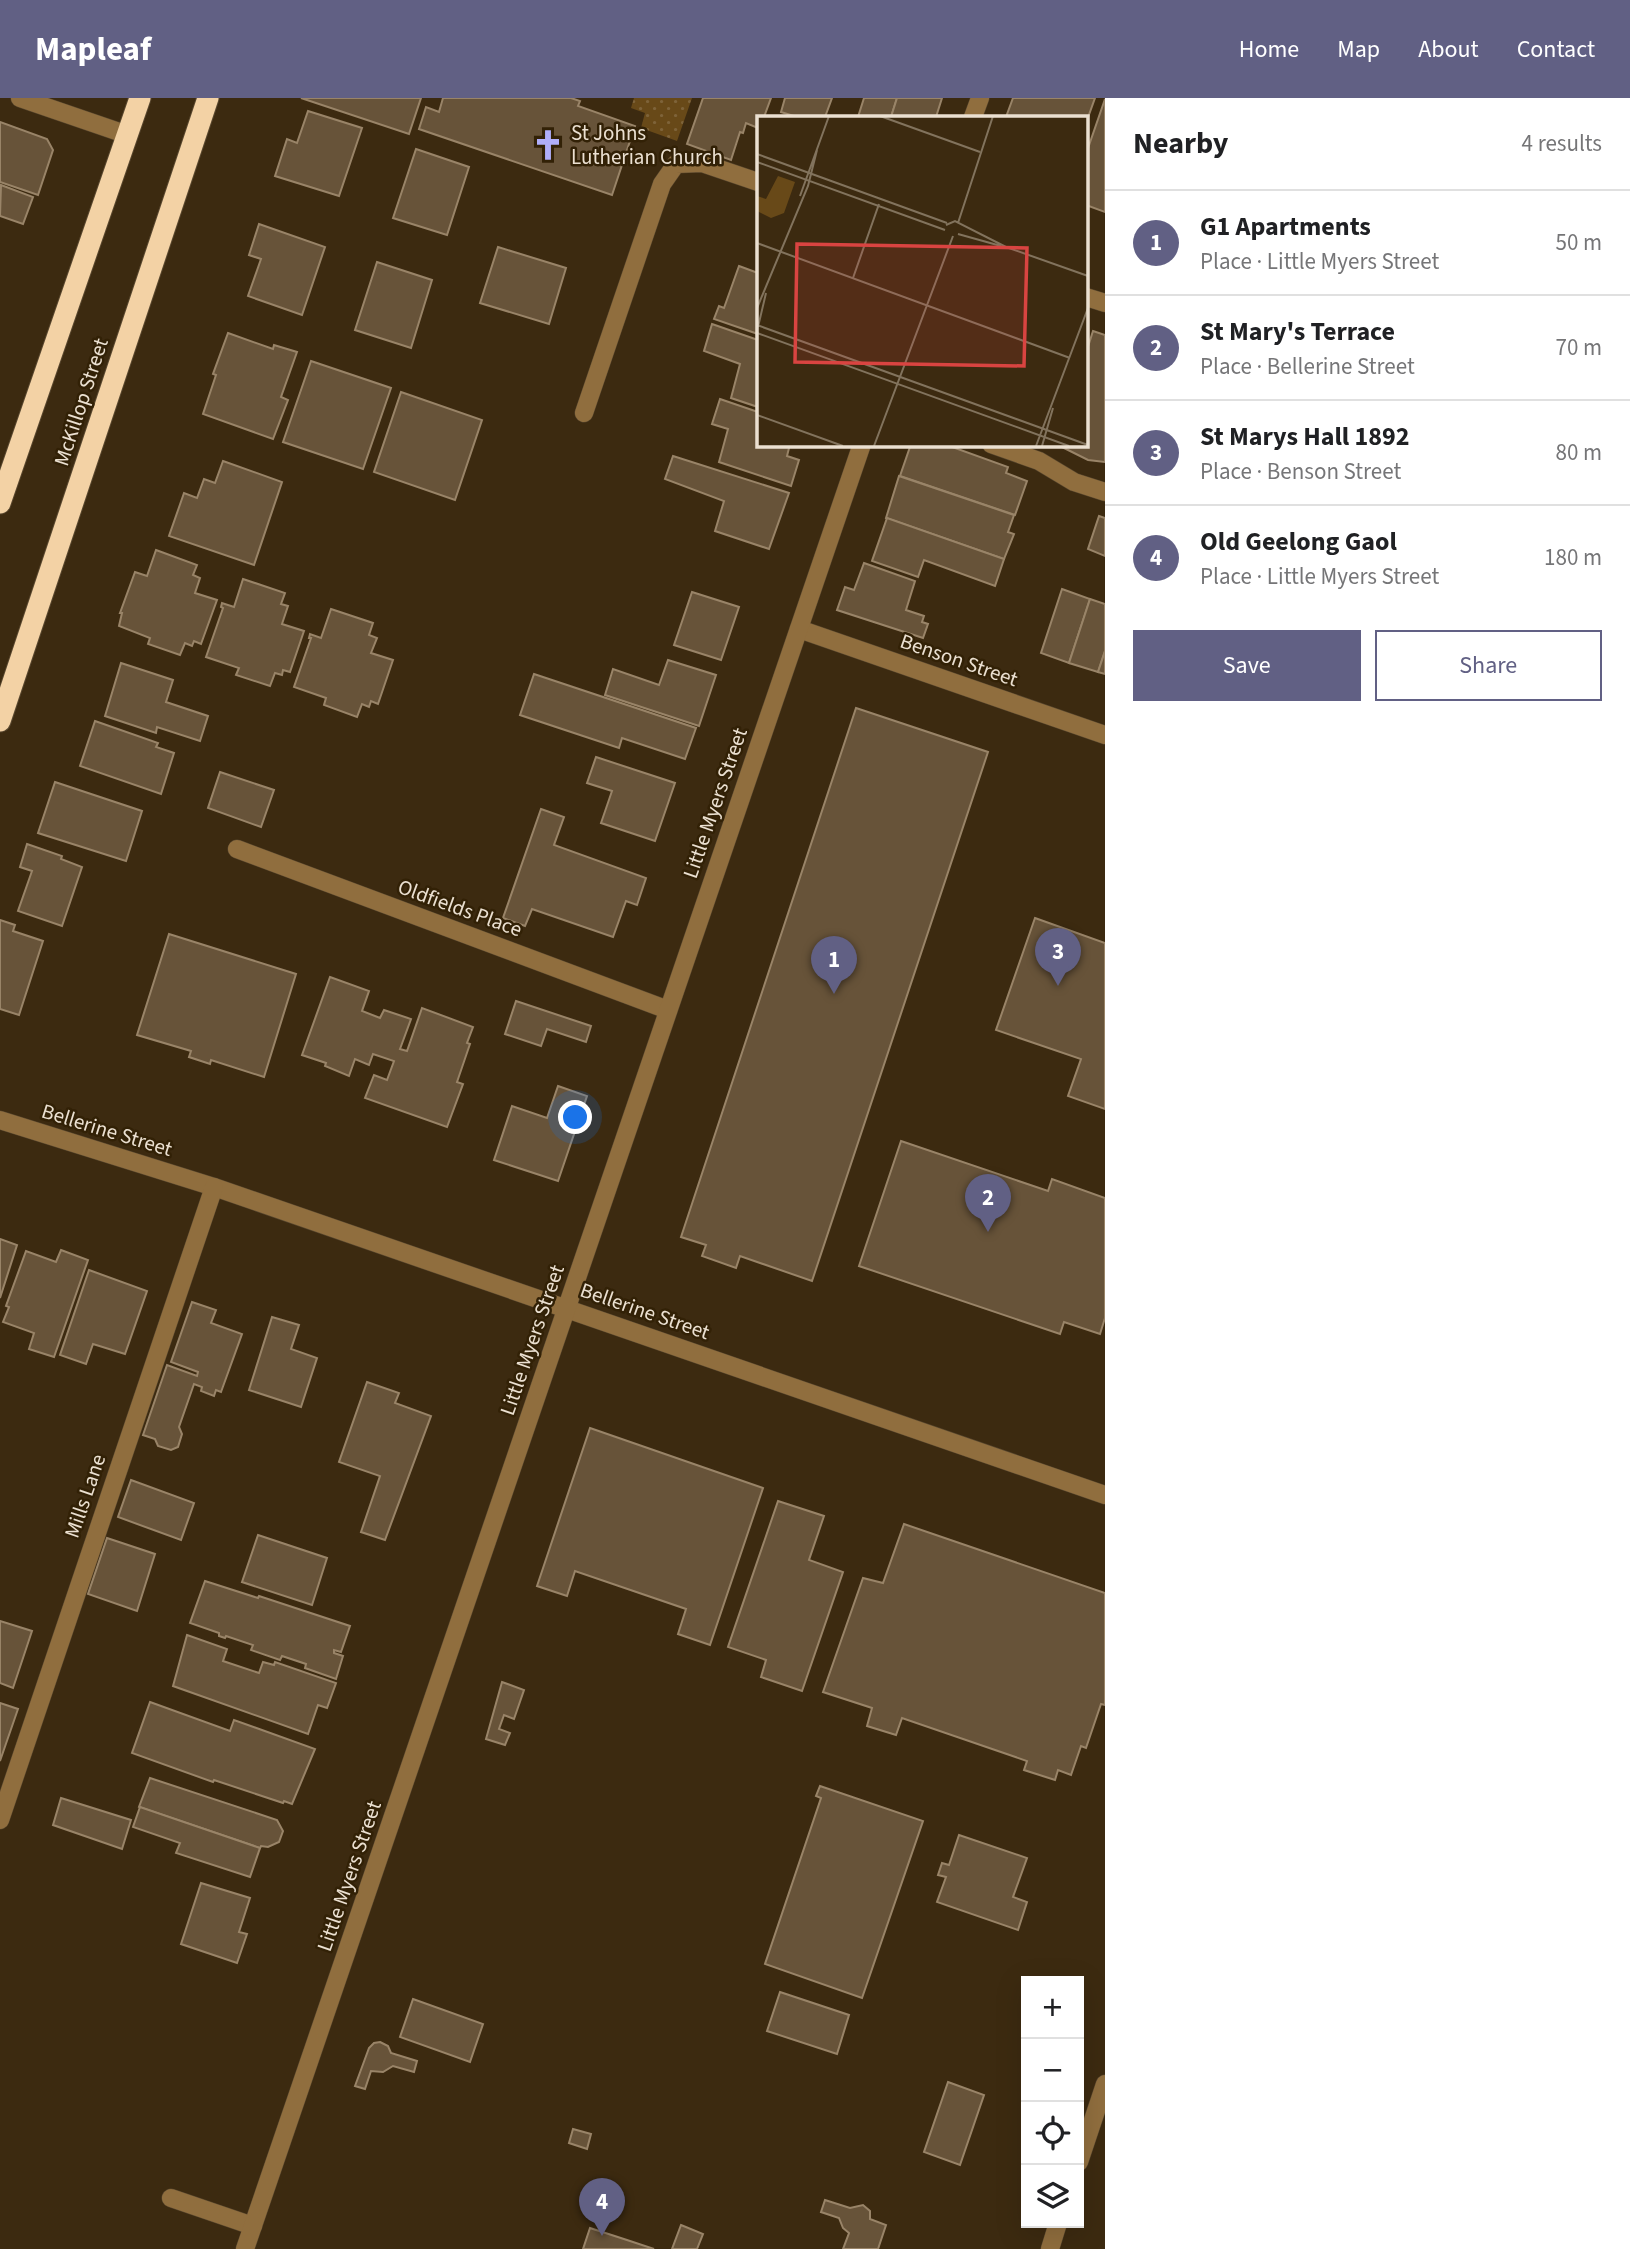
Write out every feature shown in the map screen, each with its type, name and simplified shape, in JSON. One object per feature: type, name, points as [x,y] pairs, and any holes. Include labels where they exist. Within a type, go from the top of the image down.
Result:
[{"type":"highway","name":"McKillop Street","points":[[2,493],[141,98]]},
{"type":"highway","name":"McKillop Street","points":[[0,721],[208,98]]},
{"type":"street","points":[[20,98],[128,135]]},
{"type":"street","points":[[973,116],[980,98]]},
{"type":"street","points":[[584,413],[662,184],[676,164],[702,163],[757,182]]},
{"type":"street","points":[[1088,298],[1105,303]]},
{"type":"street","name":"Little Myers Street","points":[[244,2249],[861,446]]},
{"type":"street","points":[[997,446],[1039,461],[1074,482],[1105,492]]},
{"type":"street","name":"Benson Street","points":[[799,629],[1105,735]]},
{"type":"street","name":"Oldfields Place","points":[[237,849],[668,1010]]},
{"type":"street","name":"Bellerine Street","points":[[3,1122],[214,1187],[1105,1495]]},
{"type":"street","name":"Mills Lane","points":[[0,1820],[214,1187]]},
{"type":"street","points":[[1084,2147],[1105,2084]]},
{"type":"street","points":[[171,2198],[253,2226]]},
{"type":"street","points":[[1050,2249],[1056,2228]]},
{"type":"shaded area","points":[[634,98],[692,98],[677,141],[641,128],[645,113],[631,108]]},
{"type":"building","points":[[301,98],[421,98],[409,134]]},
{"type":"building","name":"St Johns Lutherian Church","points":[[443,98],[571,98],[580,101],[578,106],[635,126],[612,195],[419,129],[426,107],[439,112]]},
{"type":"building","points":[[703,98],[771,98],[764,116],[757,116],[757,128],[746,123],[743,133],[740,132],[731,160],[687,144]]},
{"type":"building","points":[[785,98],[832,98],[825,116],[794,116],[781,112]]},
{"type":"building","points":[[864,98],[897,98],[891,116],[858,116]]},
{"type":"building","points":[[897,98],[942,98],[936,116],[891,116]]},
{"type":"building","points":[[1013,98],[1095,98],[1088,117],[1006,116]]},
{"type":"building","points":[[1105,99],[1105,212],[1088,206],[1088,148]]},
{"type":"building","points":[[308,111],[362,128],[339,196],[275,176],[287,139],[297,143]]},
{"type":"building","points":[[0,122],[47,139],[53,150],[38,195],[0,182]]},
{"type":"building","points":[[416,149],[469,167],[447,235],[393,218]]},
{"type":"building","points":[[1,185],[33,197],[23,224],[0,216]]},
{"type":"building","points":[[259,224],[325,247],[302,315],[248,296],[261,259],[249,255]]},
{"type":"building","points":[[498,247],[566,268],[549,324],[480,303]]},
{"type":"building","points":[[377,262],[432,280],[411,348],[355,330]]},
{"type":"building","points":[[739,266],[757,273],[757,334],[714,319],[719,306],[724,308]]},
{"type":"building","points":[[712,324],[757,340],[757,407],[731,398],[740,364],[704,351]]},
{"type":"building","points":[[1093,331],[1105,335],[1105,462],[1088,460],[1060,446],[1088,446],[1088,347]]},
{"type":"building","points":[[228,333],[273,349],[274,345],[297,352],[281,397],[288,400],[273,439],[203,414],[216,375],[213,374]]},
{"type":"building","points":[[311,361],[391,388],[363,469],[283,442]]},
{"type":"building","points":[[401,392],[482,420],[455,500],[374,472]]},
{"type":"building","points":[[720,399],[757,412],[757,446],[790,446],[787,456],[799,460],[791,486],[719,462],[728,429],[712,424]]},
{"type":"building","points":[[910,446],[950,446],[1008,467],[1006,473],[1027,481],[1015,515],[900,476]]},
{"type":"building","points":[[673,456],[789,493],[769,549],[715,531],[724,501],[665,479]]},
{"type":"building","points":[[223,461],[282,482],[254,565],[169,536],[184,493],[197,498],[204,479],[215,483]]},
{"type":"building","points":[[899,476],[1014,515],[1008,532],[1014,534],[1004,559],[886,518]]},
{"type":"building","points":[[1099,516],[1105,518],[1105,556],[1088,549]]},
{"type":"building","points":[[887,518],[1004,559],[995,586],[924,560],[918,577],[872,561]]},
{"type":"building","points":[[156,550],[197,565],[193,575],[200,578],[195,593],[217,600],[201,644],[194,641],[192,646],[185,643],[180,655],[148,644],[150,638],[119,626],[120,613],[135,572],[147,576]]},
{"type":"building","points":[[864,563],[915,581],[906,610],[924,616],[922,622],[928,624],[923,638],[837,610],[845,587],[854,590]]},
{"type":"building","points":[[243,579],[285,593],[281,604],[288,606],[282,624],[304,631],[290,672],[283,670],[282,675],[275,673],[270,686],[236,675],[239,668],[206,657],[223,608],[222,603],[234,607]]},
{"type":"building","points":[[1062,589],[1090,599],[1069,663],[1041,653]]},
{"type":"building","points":[[692,592],[739,607],[721,660],[674,645]]},
{"type":"building","points":[[1090,599],[1105,604],[1105,651],[1098,672],[1069,663]]},
{"type":"building","points":[[331,609],[373,623],[369,635],[377,638],[371,653],[393,660],[378,704],[371,701],[369,707],[362,704],[357,717],[324,705],[326,698],[294,687],[311,638],[310,634],[321,638]]},
{"type":"building","points":[[1105,651],[1105,674],[1098,672]]},
{"type":"building","points":[[668,660],[716,675],[699,726],[605,695],[613,669],[659,685]]},
{"type":"building","points":[[121,663],[173,680],[166,702],[208,716],[200,741],[157,727],[156,733],[105,716]]},
{"type":"building","points":[[534,674],[696,728],[685,759],[622,738],[619,748],[520,715]]},
{"type":"building","points":[[856,708],[988,752],[812,1281],[740,1256],[736,1268],[702,1256],[706,1245],[681,1237]]},
{"type":"building","points":[[95,721],[158,743],[156,747],[174,753],[161,794],[80,766]]},
{"type":"building","points":[[596,757],[675,783],[655,841],[601,823],[612,791],[587,783]]},
{"type":"building","points":[[220,772],[274,790],[261,827],[208,808]]},
{"type":"building","points":[[55,782],[142,811],[126,861],[38,833]]},
{"type":"building","points":[[541,809],[564,817],[554,845],[646,878],[637,905],[626,901],[613,937],[532,909],[525,926],[503,918]]},
{"type":"building","points":[[27,844],[62,856],[61,859],[82,867],[62,926],[18,911],[32,871],[20,867]]},
{"type":"building","points":[[1035,918],[1105,943],[1105,1109],[1068,1096],[1081,1059],[996,1030]]},
{"type":"building","points":[[0,920],[15,925],[13,931],[43,941],[19,1015],[0,1009]]},
{"type":"building","points":[[169,934],[296,974],[264,1077],[211,1060],[210,1064],[189,1057],[191,1051],[137,1035]]},
{"type":"building","points":[[330,977],[369,991],[362,1011],[380,1018],[384,1010],[411,1019],[400,1049],[407,1051],[422,1008],[473,1027],[457,1082],[463,1084],[447,1127],[365,1098],[374,1075],[387,1080],[394,1061],[373,1054],[369,1065],[355,1059],[349,1076],[325,1066],[326,1063],[302,1055]]},
{"type":"building","points":[[516,1001],[591,1026],[586,1042],[547,1029],[541,1046],[505,1034]]},
{"type":"building","points":[[558,1086],[587,1096],[558,1181],[494,1160],[512,1106],[547,1118]]},
{"type":"building","points":[[901,1141],[1048,1191],[1052,1179],[1105,1198],[1105,1318],[1100,1334],[1064,1322],[1060,1334],[859,1266]]},
{"type":"building","points":[[0,1239],[17,1245],[0,1298]]},
{"type":"building","points":[[61,1250],[88,1260],[54,1357],[29,1349],[34,1333],[3,1322],[26,1251],[56,1262]]},
{"type":"building","points":[[89,1270],[147,1291],[125,1354],[93,1344],[86,1364],[60,1355]]},
{"type":"building","points":[[192,1302],[216,1310],[211,1323],[242,1334],[221,1392],[216,1390],[214,1396],[201,1391],[202,1387],[194,1384],[179,1427],[182,1434],[178,1447],[171,1450],[158,1446],[155,1439],[143,1435],[167,1365],[197,1376],[198,1372],[171,1362]]},
{"type":"building","points":[[272,1317],[299,1325],[291,1349],[317,1358],[301,1407],[249,1390]]},
{"type":"building","points":[[367,1382],[399,1393],[395,1403],[431,1416],[385,1540],[361,1532],[380,1476],[339,1462]]},
{"type":"building","points":[[590,1428],[763,1488],[710,1645],[678,1634],[686,1609],[575,1571],[567,1596],[537,1586]]},
{"type":"building","points":[[131,1480],[194,1503],[181,1540],[118,1517]]},
{"type":"building","points":[[778,1501],[824,1516],[809,1560],[843,1572],[802,1691],[761,1677],[766,1660],[728,1647]]},
{"type":"building","points":[[904,1524],[1105,1593],[1105,1705],[1101,1704],[1086,1748],[1081,1746],[1071,1775],[1058,1770],[1055,1780],[1024,1770],[1027,1761],[902,1718],[896,1735],[867,1726],[872,1708],[823,1692],[863,1578],[883,1583]]},
{"type":"building","points":[[258,1535],[327,1558],[312,1605],[242,1582]]},
{"type":"building","points":[[107,1538],[155,1554],[137,1611],[88,1594]]},
{"type":"building","points":[[205,1581],[350,1626],[341,1652],[334,1650],[334,1653],[343,1656],[336,1679],[305,1668],[306,1664],[282,1656],[280,1660],[251,1650],[253,1645],[219,1636],[219,1633],[190,1623]]},
{"type":"building","points":[[0,1621],[32,1631],[13,1688],[0,1683]]},
{"type":"building","points":[[187,1635],[227,1649],[223,1661],[259,1673],[263,1662],[274,1665],[275,1662],[336,1683],[327,1708],[318,1705],[308,1734],[173,1686]]},
{"type":"building","points":[[502,1682],[524,1690],[514,1719],[504,1715],[499,1729],[510,1733],[505,1745],[486,1739]]},
{"type":"building","points":[[150,1702],[230,1731],[234,1720],[315,1749],[292,1804],[214,1780],[213,1782],[132,1753]]},
{"type":"building","points":[[0,1703],[18,1709],[0,1761]]},
{"type":"building","points":[[150,1778],[277,1820],[283,1831],[279,1842],[260,1848],[139,1807]]},
{"type":"building","points":[[820,1786],[923,1821],[862,1998],[765,1964],[821,1798],[816,1796]]},
{"type":"building","points":[[61,1798],[131,1820],[122,1849],[53,1825]]},
{"type":"building","points":[[140,1807],[260,1848],[250,1877],[176,1853],[180,1843],[133,1827]]},
{"type":"building","points":[[959,1835],[1027,1858],[1013,1897],[1027,1902],[1018,1930],[937,1902],[946,1877],[938,1875],[942,1863],[949,1865]]},
{"type":"building","points":[[201,1883],[250,1898],[239,1932],[247,1934],[237,1963],[181,1944]]},
{"type":"building","points":[[780,1992],[849,2015],[837,2054],[767,2031]]},
{"type":"building","points":[[413,1999],[483,2024],[470,2062],[400,2037]]},
{"type":"building","points":[[380,2042],[388,2046],[391,2053],[417,2061],[414,2072],[393,2066],[383,2072],[371,2071],[365,2089],[355,2086],[369,2048]]},
{"type":"building","points":[[948,2082],[984,2095],[960,2165],[924,2152]]},
{"type":"building","points":[[573,2129],[591,2134],[587,2149],[569,2143]]},
{"type":"building","points":[[825,2200],[850,2208],[863,2205],[870,2211],[870,2219],[886,2225],[878,2249],[843,2249],[849,2233],[843,2228],[839,2218],[821,2212]]},
{"type":"building","points":[[681,2225],[703,2234],[697,2249],[672,2249]]},
{"type":"building","points":[[590,2228],[627,2240],[654,2249],[583,2249]]},
{"type":"place","name":"St Johns Lutherian Church","points":[[548,145]]},
{"type":"place","name":"St Marys Hall 1892","points":[[1058,986]]},
{"type":"place","name":"G1 Apartments","points":[[834,994]]},
{"type":"place","name":"St Mary's Terrace","points":[[988,1232]]},
{"type":"place","name":"Old Geelong Gaol","points":[[602,2236]]}]
